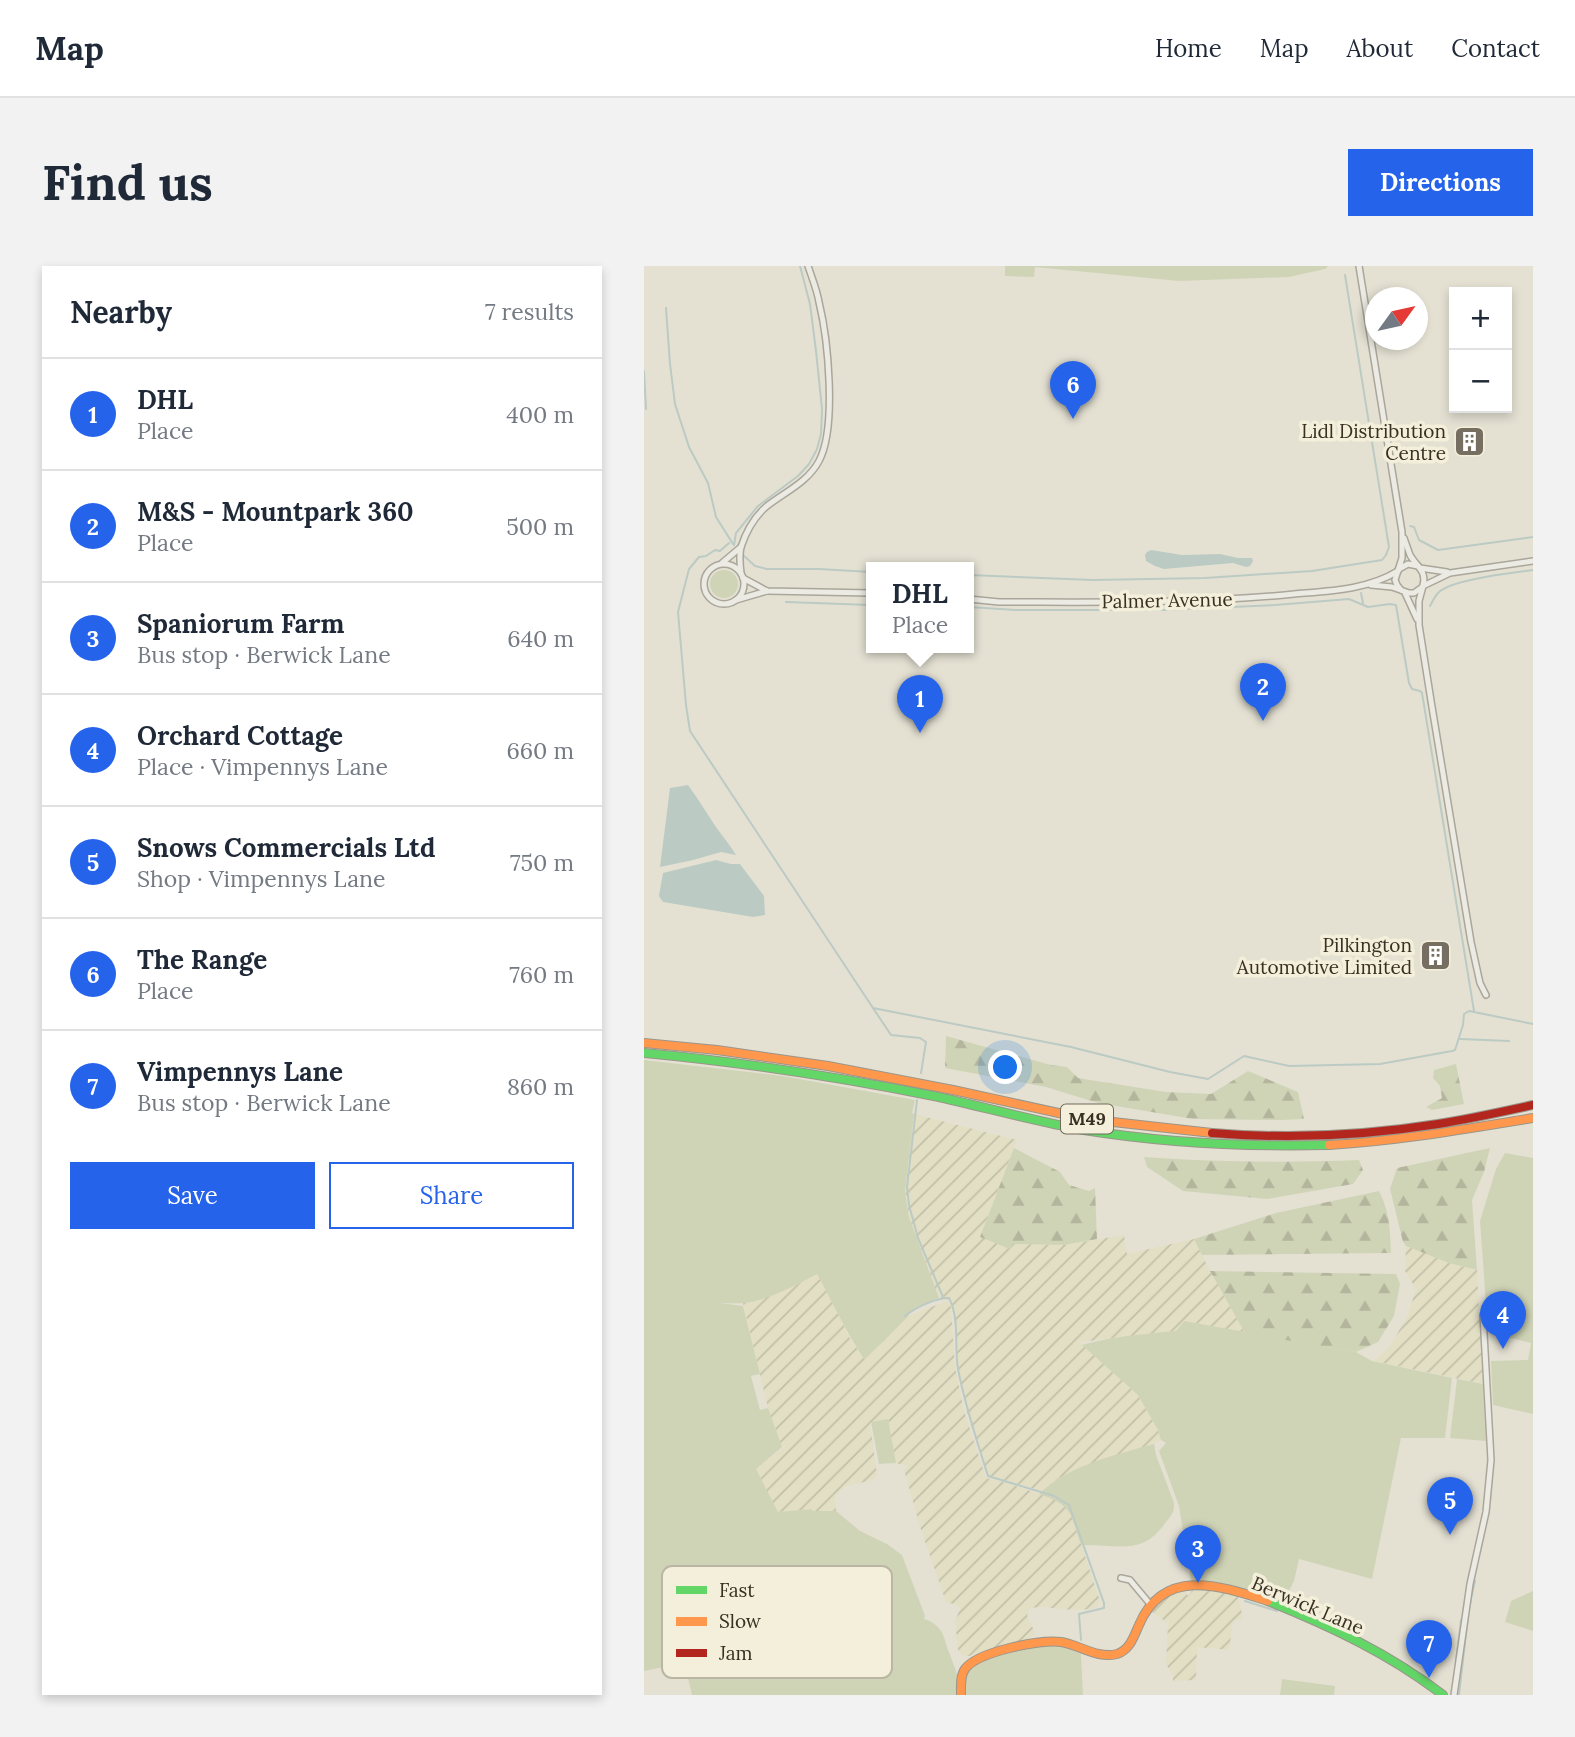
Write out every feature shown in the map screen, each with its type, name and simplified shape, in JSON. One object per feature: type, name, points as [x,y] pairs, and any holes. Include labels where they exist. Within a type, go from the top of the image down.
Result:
[{"type":"main road","name":"M49","points":[[644,1043],[743,1053],[807,1063],[936,1086],[1067,1116],[1146,1128],[1201,1132],[1279,1136],[1364,1133],[1435,1125],[1533,1105]]},
{"type":"main road","name":"M49","points":[[644,1053],[807,1072],[936,1097],[1068,1127],[1214,1144],[1366,1142],[1438,1134],[1533,1118]]},
{"type":"main road","name":"M49","points":[[1502,1112],[1533,1100]]},
{"type":"main road","name":"Berwick Lane","points":[[1150,1604],[1169,1589],[1188,1584],[1245,1594],[1342,1633],[1411,1671],[1443,1695]]},
{"type":"main road","points":[[961,1695],[962,1674],[970,1663],[1021,1646],[1057,1642],[1092,1653],[1121,1653],[1129,1645],[1150,1604]]},
{"type":"street","points":[[808,266],[819,301],[826,338],[829,424],[820,460],[791,490],[765,508],[752,524],[741,547],[720,565],[712,568],[705,580],[706,593],[720,604],[767,591],[866,593]]},
{"type":"street","points":[[1359,266],[1402,532],[1402,558],[1396,583],[1403,591],[1419,625]]},
{"type":"street","points":[[1402,532],[1410,554],[1425,576],[1419,601],[1419,625],[1471,942],[1480,983],[1486,995]]},
{"type":"street","points":[[736,600],[743,589],[741,547]]},
{"type":"street","points":[[1364,585],[1384,586],[1414,593],[1450,573],[1533,561]]},
{"type":"street","points":[[1364,585],[1385,578],[1408,564],[1450,573]]},
{"type":"street","points":[[720,565],[733,566],[742,576],[767,591]]},
{"type":"street","name":"Palmer Avenue","points":[[974,600],[1238,600],[1364,585]]},
{"type":"street","points":[[1454,1695],[1470,1587],[1486,1512],[1491,1460],[1483,1315]]},
{"type":"street","points":[[1121,1577],[1130,1580],[1150,1604]]},
{"type":"shaded area","points":[[1151,550],[1182,555],[1220,554],[1252,558],[1253,561],[1246,567],[1233,563],[1164,569],[1146,561],[1145,555]]},
{"type":"shaded area","points":[[688,785],[736,855],[721,852],[660,867],[670,788]]},
{"type":"shaded area","points":[[716,860],[740,864],[764,896],[765,915],[753,917],[663,902],[659,896],[663,873]]},
{"type":"shaded area","points":[[914,1114],[1017,1140],[980,1237],[1013,1244],[1064,1245],[1124,1235],[1127,1254],[1194,1239],[1245,1333],[1184,1321],[1177,1331],[1079,1342],[1138,1395],[1161,1440],[1059,1478],[1042,1491],[988,1476],[967,1413],[958,1366],[951,1302],[949,1298],[939,1298],[909,1217],[905,1192]]},
{"type":"shaded area","points":[[1406,1246],[1449,1263],[1477,1270],[1483,1384],[1374,1361],[1390,1346],[1407,1317],[1416,1289],[1405,1271]]},
{"type":"shaded area","points":[[817,1274],[840,1315],[847,1334],[864,1359],[905,1317],[947,1301],[951,1307],[955,1367],[964,1411],[986,1478],[1052,1498],[1067,1507],[1100,1601],[1098,1606],[1073,1610],[1030,1608],[1027,1615],[1035,1633],[1031,1638],[962,1656],[958,1650],[955,1621],[960,1609],[957,1605],[946,1602],[904,1470],[908,1466],[896,1463],[888,1419],[870,1423],[877,1475],[873,1480],[846,1486],[835,1497],[836,1511],[811,1509],[778,1512],[755,1469],[787,1445],[782,1447],[768,1408],[743,1303],[794,1286]]},
{"type":"shaded area","points":[[1193,1589],[1237,1594],[1243,1618],[1233,1621],[1229,1650],[1197,1647],[1196,1680],[1173,1681],[1166,1664],[1168,1623],[1149,1610],[1166,1594],[1185,1590],[1189,1595]]},
{"type":"green space","points":[[1005,266],[1328,266],[1289,277],[1179,281],[1035,267],[1034,277],[1005,276]]},
{"type":"green space","points":[[724,570],[734,574],[738,584],[734,594],[724,598],[714,594],[710,584],[714,574]]},
{"type":"green space","points":[[946,1036],[1067,1067],[1078,1078],[1166,1092],[1211,1094],[1248,1071],[1298,1092],[1304,1119],[1193,1119],[1098,1103],[1046,1087],[945,1068]]},
{"type":"green space","points":[[644,1060],[783,1076],[915,1100],[905,1192],[909,1217],[939,1298],[915,1308],[864,1359],[817,1274],[781,1292],[752,1302],[720,1303],[743,1306],[760,1374],[751,1376],[760,1410],[768,1408],[782,1447],[756,1469],[778,1512],[812,1509],[836,1511],[860,1531],[887,1544],[902,1555],[924,1619],[936,1625],[944,1638],[957,1674],[957,1695],[692,1695],[688,1678],[892,1678],[892,1566],[662,1566],[662,1667],[644,1671]]},
{"type":"green space","points":[[1456,1064],[1464,1104],[1432,1110],[1426,1107],[1442,1098],[1440,1086],[1433,1078],[1434,1070]]},
{"type":"green space","points":[[1014,1148],[1060,1172],[1069,1185],[1089,1191],[1095,1188],[1097,1239],[1064,1245],[1013,1244],[1010,1249],[980,1237]]},
{"type":"green space","points":[[1490,1148],[1484,1172],[1472,1200],[1477,1270],[1449,1263],[1406,1246],[1390,1189],[1397,1168]]},
{"type":"green space","points":[[1505,1153],[1533,1158],[1533,1414],[1493,1405],[1491,1361],[1528,1360],[1531,1343],[1488,1332],[1480,1221],[1496,1169]]},
{"type":"green space","points":[[1144,1157],[1252,1162],[1359,1160],[1363,1170],[1353,1184],[1267,1199],[1183,1191],[1147,1167]]},
{"type":"green space","points":[[1379,1191],[1390,1229],[1391,1253],[1202,1255],[1194,1239],[1276,1213]]},
{"type":"green space","points":[[1210,1271],[1396,1274],[1400,1284],[1394,1316],[1378,1342],[1356,1352],[1245,1333]]},
{"type":"green space","points":[[1184,1321],[1356,1352],[1372,1361],[1452,1378],[1445,1438],[1401,1438],[1372,1579],[1299,1559],[1294,1581],[1283,1603],[1238,1588],[1191,1581],[1179,1506],[1159,1451],[1166,1443],[1161,1440],[1138,1395],[1082,1345],[1117,1337],[1176,1331]]},
{"type":"green space","points":[[1457,1379],[1483,1384],[1486,1441],[1450,1438]]},
{"type":"green space","points":[[888,1419],[896,1463],[879,1464],[871,1422]]},
{"type":"green space","points":[[1154,1444],[1174,1508],[1170,1518],[1148,1540],[1118,1547],[1081,1545],[1072,1518],[1065,1507],[1039,1494],[1078,1468]]},
{"type":"green space","points":[[1533,1591],[1533,1631],[1505,1622],[1511,1601]]},
{"type":"green space","points":[[1042,1645],[1060,1645],[1081,1654],[1083,1695],[964,1695],[968,1672],[980,1662],[1001,1654]]},
{"type":"green space","points":[[1282,1679],[1335,1686],[1334,1695],[1280,1695]]},
{"type":"waterway","points":[[734,545],[736,533],[758,506],[798,476],[809,464],[821,434],[822,409],[816,351],[810,304],[800,266]]},
{"type":"waterway","points":[[974,575],[1093,580],[1205,578],[1312,571],[1382,560],[1389,547],[1345,275]]},
{"type":"waterway","points":[[666,308],[675,404],[689,447],[708,483],[716,517],[733,544]]},
{"type":"waterway","points":[[644,371],[646,409]]},
{"type":"waterway","points":[[1410,526],[1414,527],[1419,540],[1438,550],[1533,537]]},
{"type":"waterway","points":[[729,543],[720,551],[715,550],[699,557],[689,569],[678,612],[690,731],[873,1008],[1071,1047],[1208,1079],[1244,1056],[1289,1066],[1380,1064],[1452,1051],[1455,1050],[1464,1014],[1469,1011],[1533,1024]]},
{"type":"waterway","points":[[743,555],[755,566],[767,569],[866,572]]},
{"type":"waterway","points":[[1430,606],[1439,592],[1446,587],[1484,577],[1533,570]]},
{"type":"waterway","points":[[1361,593],[1363,603]]},
{"type":"waterway","points":[[974,607],[1163,610],[1349,599],[1368,607],[1396,605],[1409,683],[1412,689],[1422,693],[1474,1011]]},
{"type":"waterway","points":[[786,602],[866,605]]},
{"type":"waterway","points":[[873,1008],[891,1035],[920,1038],[926,1042],[921,1073]]},
{"type":"waterway","points":[[1460,1039],[1509,1041]]},
{"type":"waterway","points":[[917,1100],[907,1187],[909,1205],[918,1238],[943,1297]]},
{"type":"waterway","points":[[905,1316],[926,1304],[949,1298],[954,1315],[961,1383],[988,1476],[1054,1496],[1069,1505],[1104,1603],[1104,1608],[1079,1614],[1081,1640]]},
{"type":"waterway","points":[[1459,1695],[1469,1608],[1475,1581]]},
{"type":"waterway","points":[[1245,1601],[1277,1611]]},
{"type":"waterway","points":[[1454,1678],[1461,1620]]},
{"type":"traffic: fast","points":[[644,1053],[862,1083],[1114,1134],[1206,1143],[1329,1145]]},
{"type":"traffic: fast","points":[[1268,1601],[1359,1642],[1443,1695]]},
{"type":"traffic: slow","points":[[644,1043],[717,1050],[828,1066],[1086,1119],[1212,1133]]},
{"type":"traffic: slow","points":[[1329,1145],[1406,1138],[1533,1118]]},
{"type":"traffic: slow","points":[[961,1695],[965,1669],[982,1657],[1010,1648],[1061,1642],[1102,1655],[1117,1654],[1131,1642],[1150,1606],[1163,1594],[1178,1588],[1213,1586],[1268,1601]]},
{"type":"traffic: jam","points":[[1212,1133],[1297,1136],[1353,1134],[1450,1122],[1533,1105]]},
{"type":"place","name":"The Range","points":[[1073,419]]},
{"type":"place","name":"Lidl Distribution Centre","points":[[1469,442]]},
{"type":"place","name":"M&S - Mountpark 360","points":[[1263,721]]},
{"type":"place","name":"DHL","points":[[920,733]]},
{"type":"place","name":"Pilkington Automotive Limited","points":[[1435,956]]},
{"type":"place","name":"Orchard Cottage","points":[[1503,1349]]},
{"type":"place","name":"Snows Commercials Ltd","points":[[1450,1535]]},
{"type":"place","name":"Spaniorum Farm","points":[[1198,1583]]},
{"type":"place","name":"Vimpennys Lane","points":[[1429,1678]]}]
